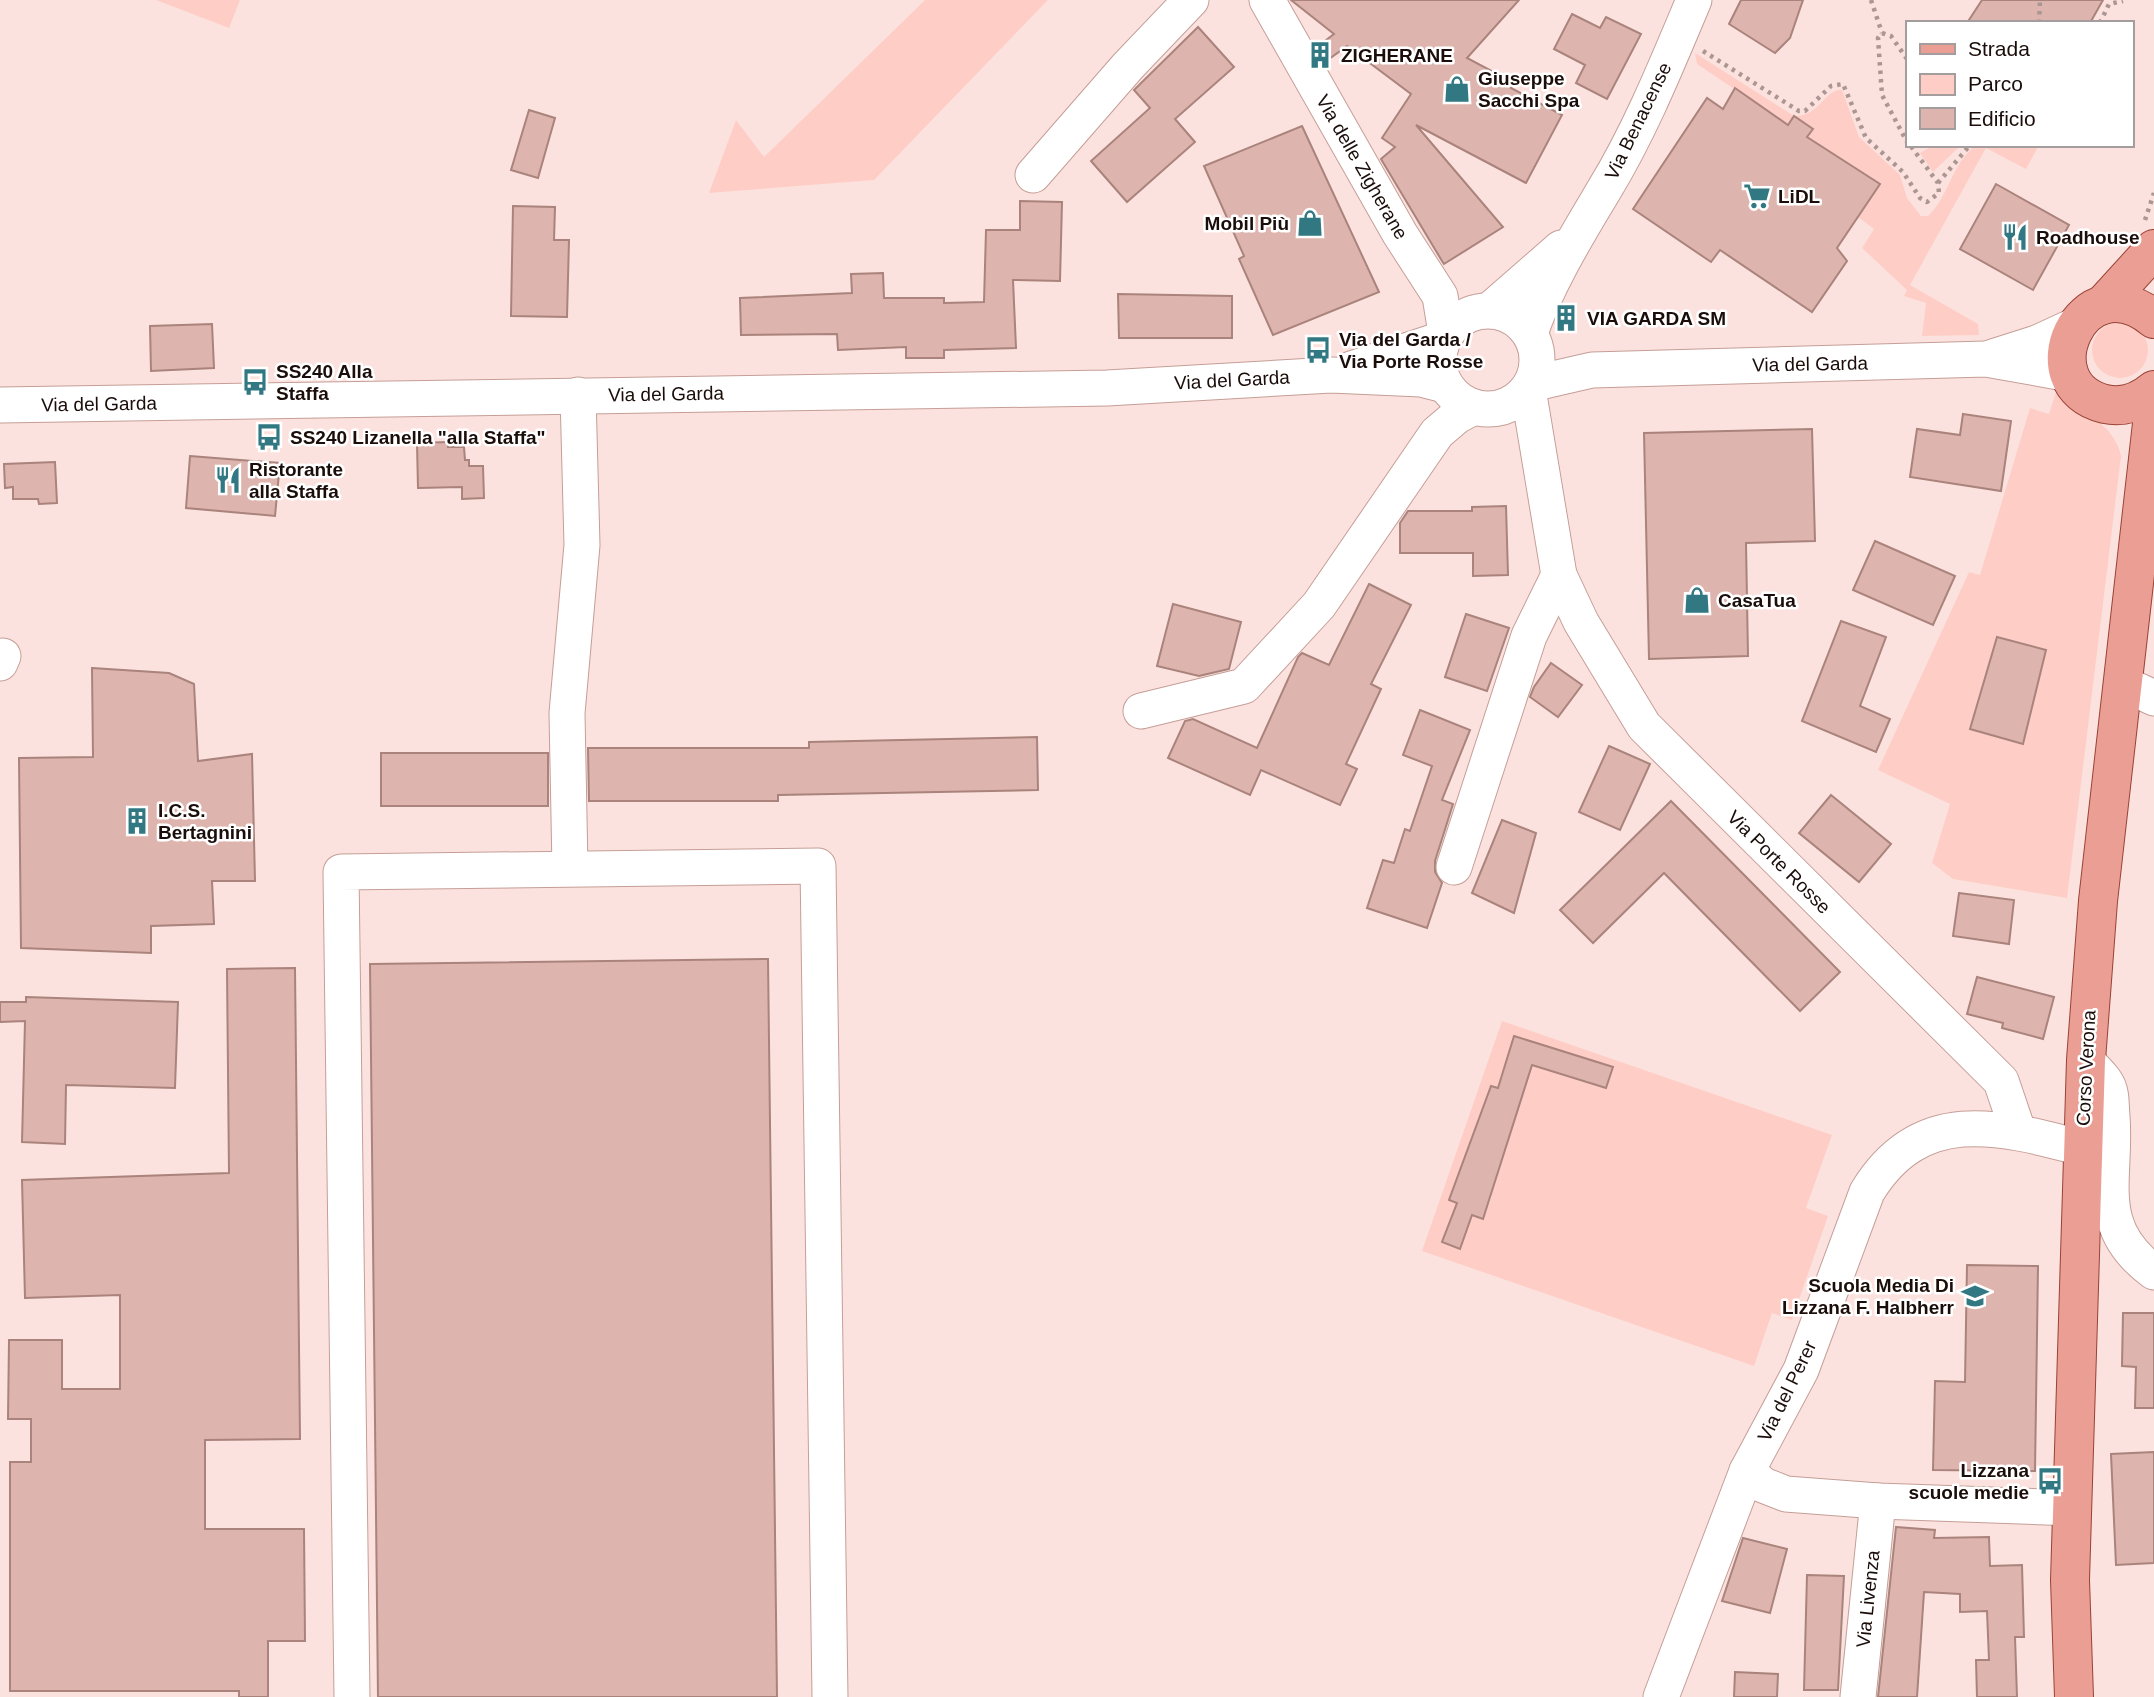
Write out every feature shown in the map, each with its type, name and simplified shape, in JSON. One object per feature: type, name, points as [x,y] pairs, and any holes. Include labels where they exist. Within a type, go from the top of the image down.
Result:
[{"type":"main road","points":[[2151,423],[2087,396],[2070,374],[2067,344],[2088,316],[2154,249]]},
{"type":"main road","points":[[2088,316],[2131,305],[2154,319]]},
{"type":"main road","points":[[2113,406],[2129,404],[2154,390]]},
{"type":"main road","name":"Corso Verona","points":[[2074,1697],[2070,1580],[2086,1060],[2098,901],[2138,690],[2151,423]]},
{"type":"street","points":[[1034,175],[1128,66],[1191,0]]},
{"type":"street","name":"Via delle Zigherane","points":[[1267,0],[1387,212],[1440,296],[1462,324]]},
{"type":"street","name":"Via Benacense","points":[[1574,237],[1605,190],[1694,0]]},
{"type":"street","points":[[1488,393],[1439,367],[1462,324],[1574,237]]},
{"type":"street","points":[[1141,711],[1244,686],[1319,605],[1437,433],[1488,393],[1537,367],[1533,341],[1574,237]]},
{"type":"street","name":"Via del Garda","points":[[1986,359],[2037,343],[2088,316]]},
{"type":"street","points":[[1462,324],[1513,317],[1533,341]]},
{"type":"street","name":"Via del Garda","points":[[1331,375],[1462,324]]},
{"type":"street","name":"Via del Garda","points":[[1533,341],[1592,370]]},
{"type":"street","name":"Via del Garda","points":[[0,405],[1107,388],[1331,375],[1421,379],[1488,393],[1592,370],[1986,359],[2070,374]]},
{"type":"street","name":"Via Porte Rosse","points":[[1488,393],[1535,433],[1559,575],[1581,622],[1644,726],[2001,1081],[2018,1131]]},
{"type":"street","points":[[569,868],[567,713],[582,545],[578,395]]},
{"type":"street","points":[[1454,867],[1529,636],[1559,575]]},
{"type":"street","points":[[352,1697],[341,872],[818,866],[830,1697]]},
{"type":"street","points":[[2086,1060],[2109,1088],[2113,1126],[2110,1197],[2119,1234],[2138,1260],[2154,1272]]},
{"type":"street","name":"Via del Perer","points":[[1661,1697],[1747,1471],[1801,1370],[1867,1192],[1883,1166],[1899,1151],[1920,1139],[1949,1130],[2018,1131],[2082,1148]]},
{"type":"street","points":[[1747,1471],[1763,1485],[1786,1494],[1878,1501],[2073,1508]]},
{"type":"street","name":"Via Livenza","points":[[1858,1697],[1878,1501]]},
{"type":"path","points":[[1871,0],[1882,33]]},
{"type":"path","points":[[2039,21],[2040,0]]},
{"type":"path","points":[[2101,21],[2109,4],[2123,1]]},
{"type":"path","points":[[1882,33],[1891,36],[1906,58]]},
{"type":"path","points":[[1882,33],[1878,38],[1882,95],[1906,139]]},
{"type":"path","points":[[1679,35],[1799,111],[1805,111],[1831,86],[1843,84],[1866,138],[1903,172],[1920,198],[1927,202],[1939,192],[1938,183],[1911,147]]},
{"type":"path","points":[[1938,183],[1968,147]]},
{"type":"green space","points":[[156,0],[240,0],[229,28]]},
{"type":"green space","points":[[925,0],[1048,0],[874,180],[709,193],[736,120],[764,157]]},
{"type":"green space","points":[[1695,53],[1794,116],[1810,112],[1832,93],[1842,90],[1859,137],[1900,175],[1907,198],[1921,216],[1928,216],[1935,208],[1961,161],[1974,147],[2038,147],[2026,169],[1986,148],[1910,285],[1978,324],[1979,335],[1922,336],[1926,303],[1904,296],[1907,290],[1862,248],[1874,229],[1858,217],[1879,183],[1807,137],[1813,128],[1795,116],[1788,125],[1697,64]]},
{"type":"green space","points":[[1930,147],[1959,147],[1933,172],[1920,153]]},
{"type":"green space","points":[[2120,322],[2131,324],[2140,330],[2146,339],[2146,361],[2140,370],[2131,376],[2120,378],[2109,376],[2100,370],[2094,361],[2092,350],[2094,339],[2100,330],[2109,324]]},
{"type":"green space","points":[[2056,392],[2104,426],[2112,435],[2121,456],[2067,898],[1953,879],[1932,863],[1950,804],[1878,770],[1969,572],[1980,575],[2030,408],[2049,414]],"holes":[[[1997,638],[2046,650],[2023,743]]]},
{"type":"green space","points":[[1502,1021],[1832,1135],[1806,1208],[1828,1216],[1792,1320],[1772,1313],[1754,1366],[1422,1251]],"holes":[[[1514,1036],[1613,1067],[1607,1088],[1532,1065],[1515,1119],[1483,1111],[1491,1086],[1498,1088]],[[1471,1188],[1492,1196],[1483,1219],[1472,1215],[1460,1248],[1457,1203],[1449,1200]]]},
{"type":"building","points":[[1291,0],[1519,0],[1467,58],[1514,83],[1511,88],[1562,115],[1526,183],[1416,125],[1503,227],[1444,264],[1381,159],[1395,147],[1382,138],[1411,94],[1347,46],[1325,62],[1317,47],[1334,34]]},
{"type":"building","points":[[1741,0],[1803,0],[1790,38],[1775,53],[1729,24]]},
{"type":"building","points":[[1982,0],[2103,0],[2091,21],[1968,21]]},
{"type":"building","points":[[1572,14],[1600,28],[1606,17],[1641,34],[1607,99],[1576,83],[1585,65],[1554,49]]},
{"type":"building","points":[[1198,27],[1234,67],[1175,119],[1195,142],[1127,202],[1091,161],[1150,108],[1134,90]]},
{"type":"building","name":"LiDL","points":[[1735,88],[1788,125],[1794,116],[1813,129],[1807,137],[1880,184],[1837,248],[1847,261],[1812,312],[1720,250],[1711,262],[1633,209],[1707,98],[1723,109]]},
{"type":"building","points":[[529,110],[555,118],[538,178],[511,170]]},
{"type":"building","name":"Mobil Più","points":[[1302,126],[1379,292],[1273,335],[1239,259],[1244,256],[1204,166]]},
{"type":"building","name":"Roadhouse","points":[[1996,184],[2069,225],[2033,290],[1960,249]]},
{"type":"building","points":[[1020,201],[1062,202],[1060,281],[1013,280],[1016,348],[944,350],[944,358],[906,358],[906,347],[838,350],[837,334],[741,335],[740,298],[852,293],[851,274],[883,273],[884,298],[944,298],[944,303],[984,302],[986,230],[1020,230]]},
{"type":"building","points":[[513,206],[555,207],[554,240],[569,240],[567,317],[511,316]]},
{"type":"building","points":[[1118,294],[1232,296],[1232,338],[1119,338]]},
{"type":"building","points":[[212,324],[214,368],[151,371],[150,326]]},
{"type":"building","points":[[1963,414],[2011,421],[2001,491],[1910,477],[1917,429],[1960,435]]},
{"type":"building","name":"CasaTua","points":[[1812,429],[1815,541],[1746,543],[1748,656],[1649,659],[1644,433]]},
{"type":"building","points":[[448,442],[448,447],[464,447],[465,460],[469,460],[469,466],[483,466],[484,498],[462,499],[462,487],[418,488],[417,443]]},
{"type":"building","points":[[190,456],[280,463],[275,516],[186,508]]},
{"type":"building","points":[[55,462],[57,503],[39,504],[38,499],[13,499],[13,487],[5,488],[4,464]]},
{"type":"building","points":[[1506,506],[1508,575],[1473,576],[1473,553],[1400,553],[1400,523],[1408,511],[1472,511],[1472,507]]},
{"type":"building","points":[[1875,541],[1955,576],[1933,625],[1853,590]]},
{"type":"building","points":[[1369,584],[1411,605],[1371,684],[1381,689],[1346,764],[1357,769],[1340,805],[1261,770],[1250,795],[1168,758],[1185,721],[1193,719],[1257,748],[1298,657],[1302,653],[1329,665]]},
{"type":"building","points":[[1173,604],[1241,622],[1229,669],[1199,676],[1157,666]]},
{"type":"building","points":[[1466,614],[1509,628],[1487,691],[1445,677]]},
{"type":"building","points":[[1841,621],[1886,637],[1860,706],[1890,719],[1876,752],[1802,721]]},
{"type":"building","points":[[1997,637],[2046,650],[2023,744],[1970,729]]},
{"type":"building","points":[[1551,663],[1582,685],[1558,717],[1530,697]]},
{"type":"building","name":"I.C.S. Bertagnini","points":[[92,668],[169,673],[194,684],[198,761],[252,754],[255,881],[212,881],[214,924],[151,926],[151,953],[21,948],[19,758],[93,757]]},
{"type":"building","points":[[1420,710],[1470,730],[1442,800],[1453,804],[1435,861],[1435,872],[1442,883],[1427,928],[1367,908],[1383,860],[1394,863],[1405,829],[1410,831],[1432,766],[1403,755]]},
{"type":"building","points":[[1037,737],[1038,790],[778,795],[778,801],[589,801],[588,748],[809,748],[809,742]]},
{"type":"building","points":[[1609,746],[1650,764],[1620,830],[1579,812]]},
{"type":"building","points":[[381,753],[548,753],[548,806],[381,806]]},
{"type":"building","points":[[1831,795],[1891,844],[1859,882],[1799,833]]},
{"type":"building","points":[[1671,801],[1840,972],[1800,1011],[1664,873],[1593,943],[1560,910]]},
{"type":"building","points":[[1502,820],[1536,833],[1514,913],[1472,893]]},
{"type":"building","points":[[1959,893],[2014,900],[2009,944],[1953,936]]},
{"type":"building","points":[[768,959],[777,1697],[378,1697],[370,964]]},
{"type":"building","points":[[295,968],[300,1439],[205,1440],[205,1529],[304,1529],[305,1641],[268,1641],[268,1697],[239,1697],[239,1691],[10,1691],[10,1462],[31,1462],[31,1419],[8,1419],[9,1340],[62,1340],[62,1389],[120,1389],[120,1295],[25,1298],[22,1180],[229,1173],[227,969]]},
{"type":"building","points":[[1977,977],[2054,997],[2043,1039],[2002,1028],[2003,1023],[1967,1014]]},
{"type":"building","points":[[26,997],[178,1002],[175,1088],[66,1085],[65,1144],[22,1142],[25,1021],[0,1022],[0,1002],[26,1002]]},
{"type":"building","points":[[1514,1036],[1613,1067],[1606,1088],[1532,1065],[1483,1219],[1472,1215],[1460,1249],[1442,1242],[1457,1203],[1449,1200],[1491,1086],[1498,1088]]},
{"type":"building","name":"Scuola Media Di Lizzana F. Halbherr","points":[[1967,1265],[2038,1266],[2035,1471],[1933,1470],[1935,1381],[1965,1382]]},
{"type":"building","points":[[2123,1313],[2154,1313],[2154,1408],[2135,1408],[2136,1367],[2122,1366]]},
{"type":"building","points":[[2154,1452],[2154,1563],[2116,1565],[2111,1454]]},
{"type":"building","points":[[1896,1527],[1935,1530],[1934,1538],[1989,1537],[1990,1566],[2022,1565],[2024,1637],[2015,1637],[2017,1697],[1977,1697],[1976,1660],[1989,1660],[1987,1611],[1960,1612],[1960,1594],[1924,1592],[1917,1697],[1878,1697]]},
{"type":"building","points":[[1743,1538],[1787,1549],[1770,1613],[1722,1601]]},
{"type":"building","points":[[1807,1575],[1844,1576],[1838,1690],[1804,1690]]},
{"type":"building","points":[[1735,1672],[1778,1674],[1777,1697],[1734,1697]]},
{"type":"place","name":"ZIGHERANE","points":[[1320,55]]},
{"type":"place","name":"Giuseppe Sacchi Spa","points":[[1457,89]]},
{"type":"place","name":"LiDL","points":[[1757,196]]},
{"type":"place","name":"Mobil Più","points":[[1310,223]]},
{"type":"place","name":"Roadhouse","points":[[2015,237]]},
{"type":"place","name":"VIA GARDA SM","points":[[1566,318]]},
{"type":"place","name":"Via del Garda / Via Porte Rosse","points":[[1318,350]]},
{"type":"place","name":"SS240 Alla Staffa","points":[[255,382]]},
{"type":"place","name":"SS240 Lizanella \"alla Staffa\"","points":[[269,437]]},
{"type":"place","name":"Ristorante alla Staffa","points":[[228,480]]},
{"type":"place","name":"CasaTua","points":[[1697,600]]},
{"type":"place","name":"I.C.S. Bertagnini","points":[[137,821]]},
{"type":"place","name":"Scuola Media Di Lizzana F. Halbherr","points":[[1975,1296]]},
{"type":"place","name":"Lizzana scuole medie","points":[[2050,1481]]}]
